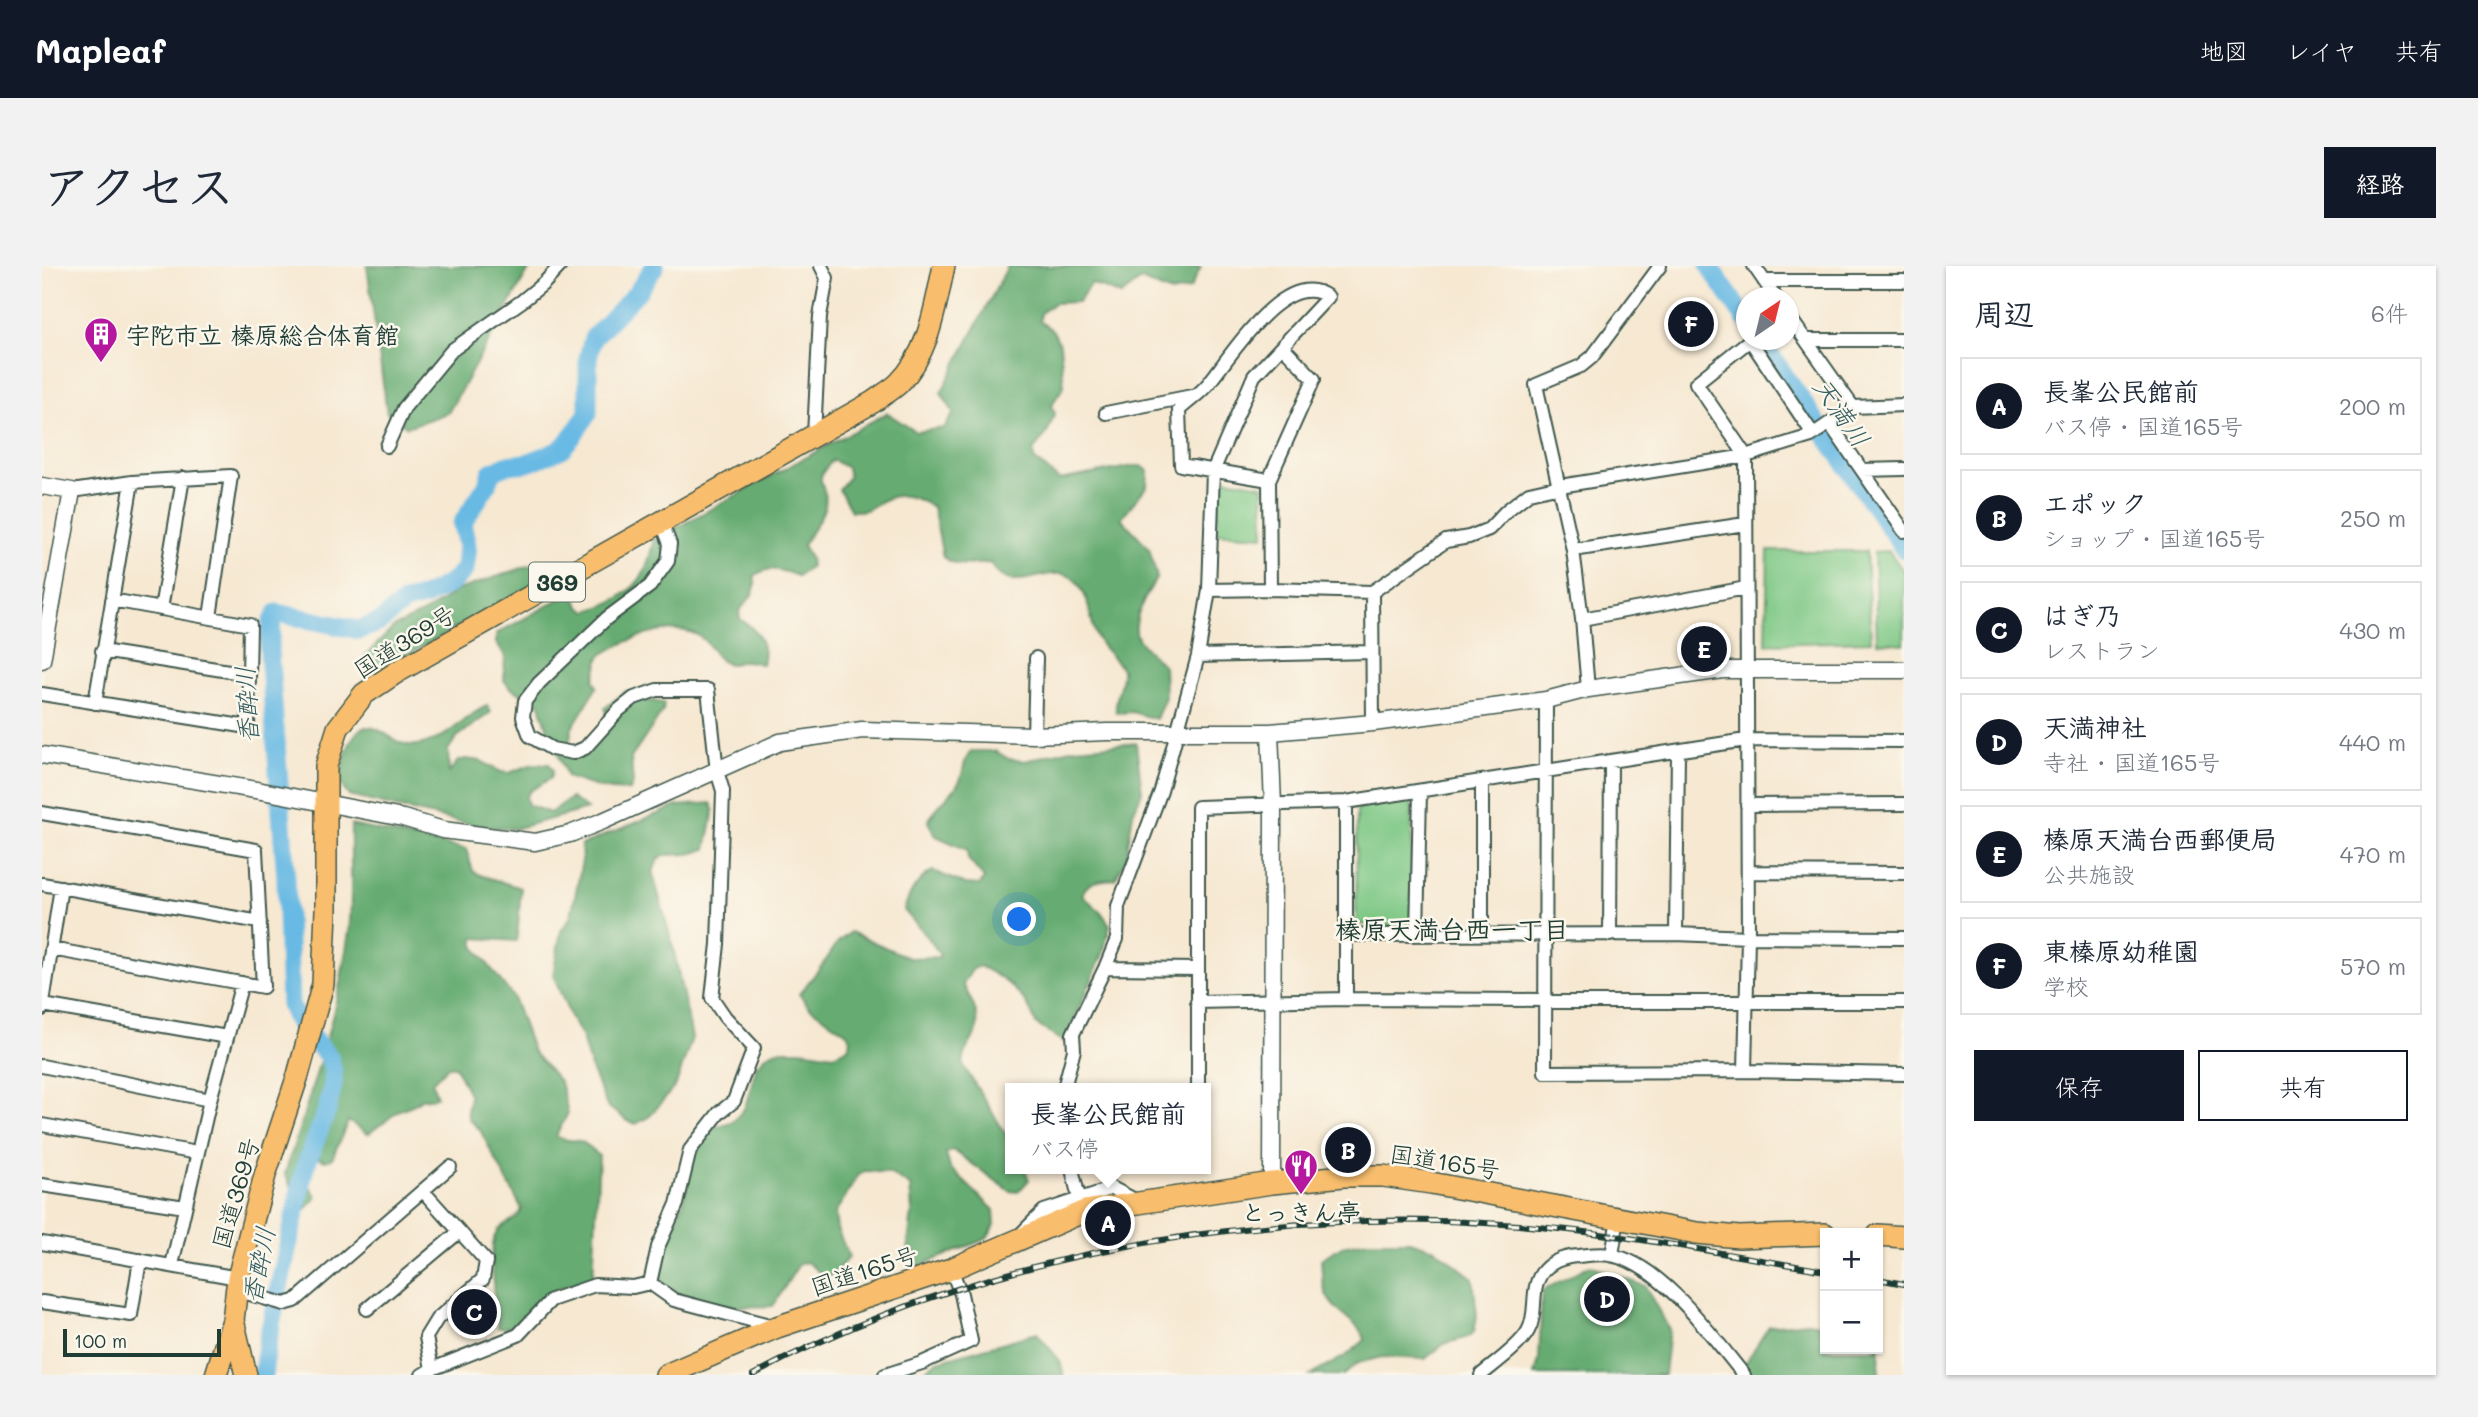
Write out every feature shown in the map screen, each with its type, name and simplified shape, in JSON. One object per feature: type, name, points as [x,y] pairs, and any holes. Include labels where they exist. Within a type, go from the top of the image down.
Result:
[{"type":"highway","name":"国道369号","points":[[216,1375],[233,1321],[237,1284],[265,1175],[298,1075],[323,984],[326,766],[338,728],[364,694],[397,672],[873,402],[899,383],[927,339],[944,266]]},
{"type":"highway","name":"国道165号","points":[[666,1375],[777,1327],[951,1269],[1085,1211],[1272,1183],[1344,1176],[1383,1176],[1697,1233],[1740,1237],[1820,1234]]},
{"type":"highway","points":[[1883,1235],[1904,1237]]},
{"type":"highway","name":"369","points":[[233,1321],[246,1375]]},
{"type":"street","points":[[387,446],[404,408],[452,350],[544,284],[560,266]]},
{"type":"street","points":[[814,435],[820,316],[827,278],[821,266]]},
{"type":"street","points":[[1588,689],[1583,619],[1573,550],[1536,385],[1581,366],[1592,357],[1660,266]]},
{"type":"street","points":[[1754,266],[1768,287]]},
{"type":"street","points":[[1828,266],[1828,281]]},
{"type":"street","points":[[1764,281],[1904,281]]},
{"type":"street","points":[[1065,1083],[1074,1050],[1073,1034],[1117,939],[1118,906],[1161,791],[1198,656],[1209,590],[1213,471],[1254,376],[1328,297],[1318,289],[1300,289],[1285,296],[1232,349],[1206,386],[1179,410],[1181,465],[1213,471],[1269,480]]},
{"type":"street","points":[[1799,329],[1853,407]]},
{"type":"street","points":[[1807,340],[1904,341]]},
{"type":"street","points":[[1270,589],[1269,480],[1314,379],[1282,346]]},
{"type":"street","points":[[1737,350],[1696,383],[1746,456],[1748,937],[1745,1071]]},
{"type":"street","points":[[1757,350],[1813,434]]},
{"type":"street","points":[[1105,413],[1193,396]]},
{"type":"street","points":[[1209,590],[1372,592],[1446,541],[1469,537],[1489,529],[1529,493],[1746,456],[1813,434],[1853,407],[1904,405]]},
{"type":"street","points":[[1830,424],[1904,531]]},
{"type":"street","points":[[1862,470],[1904,468]]},
{"type":"street","points":[[42,486],[72,491],[132,482],[230,476],[210,617]]},
{"type":"street","points":[[161,608],[183,478]]},
{"type":"street","points":[[95,703],[132,482]]},
{"type":"street","points":[[42,660],[72,491]]},
{"type":"street","points":[[650,1283],[657,1247],[677,1204],[690,1150],[719,1113],[734,1101],[754,1048],[724,1017],[712,998],[718,944],[723,791],[717,771],[708,691],[657,690],[634,698],[619,709],[585,748],[573,753],[552,749],[530,736],[523,716],[525,701],[539,683],[607,618],[638,596],[656,578],[668,561],[670,544],[662,523]]},
{"type":"street","points":[[1573,550],[1745,523]]},
{"type":"street","points":[[1583,619],[1746,588]]},
{"type":"street","points":[[1372,592],[1373,723]]},
{"type":"street","points":[[42,694],[247,727],[250,625],[112,600]]},
{"type":"street","points":[[102,651],[248,674]]},
{"type":"street","points":[[1198,656],[1371,652]]},
{"type":"street","points":[[1034,735],[1036,658]]},
{"type":"street","points":[[42,755],[262,791],[403,818],[443,830],[535,842],[570,834],[603,821],[780,742],[862,730],[1034,735],[1176,731],[1270,732],[1373,723],[1546,699],[1588,689],[1747,668],[1904,670]]},
{"type":"street","points":[[1546,699],[1545,1072],[1745,1071],[1904,1074]]},
{"type":"street","points":[[1270,732],[1273,805],[1272,1183]]},
{"type":"street","points":[[1198,1083],[1198,807],[1346,802],[1746,740],[1904,741]]},
{"type":"street","points":[[1676,934],[1678,752]]},
{"type":"street","points":[[1610,935],[1611,761]]},
{"type":"street","points":[[1482,781],[1482,934]]},
{"type":"street","points":[[1417,935],[1420,791]]},
{"type":"street","points":[[1346,802],[1346,999]]},
{"type":"street","points":[[1747,805],[1904,804]]},
{"type":"street","points":[[42,813],[256,850],[263,987],[51,949]]},
{"type":"street","points":[[1748,872],[1904,873]]},
{"type":"street","points":[[42,884],[260,922]]},
{"type":"street","points":[[61,887],[42,1007],[157,1023],[227,1037]]},
{"type":"street","points":[[1346,935],[1676,934],[1904,937]]},
{"type":"street","points":[[1105,968],[1198,969]]},
{"type":"street","points":[[172,1265],[210,1100],[242,983]]},
{"type":"street","points":[[1197,1002],[1346,999],[1904,1002]]},
{"type":"street","points":[[42,1066],[210,1100]]},
{"type":"street","points":[[42,1125],[197,1153]]},
{"type":"street","points":[[42,1243],[172,1265],[237,1284],[260,1297],[284,1304],[295,1301],[450,1167]]},
{"type":"street","points":[[1073,1174],[1079,1198]]},
{"type":"street","points":[[42,1185],[185,1207]]},
{"type":"street","points":[[1017,1240],[1024,1228],[1044,1211],[1079,1198],[1112,1188],[1140,1202]]},
{"type":"street","points":[[423,1191],[486,1261],[483,1279],[437,1319],[426,1337],[427,1372],[518,1335],[551,1300],[595,1285],[633,1287],[650,1283],[674,1300],[777,1327]]},
{"type":"street","points":[[1612,1255],[1618,1218]]},
{"type":"street","points":[[367,1309],[459,1232]]},
{"type":"street","points":[[1481,1375],[1528,1331],[1536,1286],[1540,1275],[1548,1266],[1568,1257],[1612,1255],[1633,1263],[1665,1283],[1744,1375]]},
{"type":"street","points":[[42,1302],[131,1315],[140,1260]]},
{"type":"street","points":[[885,1375],[922,1363],[971,1341],[961,1294],[951,1269]]},
{"type":"green space","points":[[367,266],[531,266],[448,413],[407,427],[387,413]]},
{"type":"green space","points":[[1008,266],[1201,267],[1190,289],[1171,293],[1141,280],[1121,295],[1091,283],[1078,302],[1054,303],[1041,313],[1040,321],[1053,331],[1060,345],[1064,386],[1051,406],[1055,413],[1047,433],[1033,451],[1034,459],[1059,480],[1134,466],[1142,466],[1148,471],[1147,486],[1121,518],[1149,548],[1157,577],[1136,621],[1137,636],[1164,666],[1165,697],[1156,719],[1132,712],[1116,713],[1122,670],[1099,641],[1084,594],[1075,580],[1058,574],[1009,579],[1000,575],[990,563],[954,563],[943,557],[933,507],[916,499],[898,496],[867,509],[851,511],[839,489],[849,477],[847,468],[833,460],[821,479],[825,505],[819,521],[803,545],[811,566],[798,576],[775,570],[759,573],[754,577],[752,595],[739,611],[740,619],[756,632],[762,643],[762,664],[746,661],[726,663],[695,634],[668,630],[638,637],[600,656],[594,680],[597,687],[572,728],[569,743],[582,757],[612,726],[605,708],[626,691],[640,699],[664,703],[663,711],[631,758],[633,783],[630,790],[606,789],[567,777],[540,704],[509,687],[504,680],[505,656],[496,643],[496,634],[572,592],[580,607],[586,611],[619,598],[634,586],[644,572],[654,540],[887,413],[916,432],[944,428],[954,413],[941,393]]},
{"type":"green space","points":[[1219,478],[1263,485],[1264,536],[1217,533]]},
{"type":"green space","points":[[1768,551],[1866,551],[1871,641],[1766,644]]},
{"type":"green space","points":[[1889,551],[1904,572],[1904,644],[1877,642],[1874,552]]},
{"type":"green space","points":[[537,563],[574,563],[364,679],[365,656],[394,627],[424,613],[458,590]]},
{"type":"green space","points":[[487,706],[491,712],[457,737],[448,750],[449,773],[458,761],[466,759],[481,761],[501,772],[509,773],[533,764],[549,764],[553,770],[551,778],[530,791],[526,797],[528,805],[550,813],[571,798],[587,809],[514,829],[473,825],[349,796],[343,788],[341,776],[344,759],[351,741],[361,729],[373,728],[403,744],[417,745],[447,734]]},
{"type":"green space","points":[[1136,743],[1142,792],[1133,813],[1126,859],[1115,879],[1091,883],[1082,895],[1101,912],[1110,925],[1103,954],[1064,1042],[1036,1024],[1027,1005],[1014,989],[989,971],[979,966],[972,970],[963,984],[978,1022],[963,1065],[1005,1133],[1005,1174],[1027,1174],[1029,1180],[1018,1192],[1010,1191],[953,1150],[946,1153],[950,1168],[994,1210],[995,1225],[986,1239],[912,1269],[908,1244],[912,1211],[910,1186],[889,1173],[865,1171],[858,1176],[835,1213],[837,1229],[849,1257],[826,1278],[807,1262],[799,1264],[773,1306],[728,1307],[703,1304],[662,1284],[658,1268],[683,1203],[695,1154],[712,1128],[734,1121],[745,1107],[757,1065],[768,1054],[777,1050],[834,1055],[848,1048],[851,1040],[847,1033],[809,1007],[799,994],[838,942],[851,932],[909,958],[940,957],[930,940],[904,910],[914,888],[922,878],[933,871],[965,884],[980,885],[984,878],[968,859],[967,850],[936,836],[928,822],[959,782],[969,754],[972,751],[995,751],[1009,759],[1025,761],[1074,748]]},
{"type":"green space","points":[[1412,798],[1411,928],[1356,924],[1357,809]]},
{"type":"green space","points":[[711,803],[714,810],[706,849],[689,854],[665,855],[658,861],[653,874],[673,947],[692,1038],[676,1085],[650,1116],[636,1124],[607,1106],[591,1069],[581,1035],[572,1021],[553,975],[561,931],[570,918],[574,902],[582,861],[581,845],[677,806]]},
{"type":"green space","points":[[351,825],[466,849],[473,871],[521,888],[517,941],[474,938],[474,946],[513,997],[533,1052],[560,1082],[568,1113],[556,1136],[582,1142],[599,1156],[593,1278],[559,1288],[514,1327],[498,1328],[493,1248],[498,1230],[522,1209],[480,1130],[469,1119],[467,1111],[470,1096],[455,1066],[448,1066],[432,1082],[437,1097],[421,1099],[400,1110],[368,1134],[348,1121],[332,1159],[325,1161],[308,1153],[298,1170],[317,1197],[303,1212],[285,1174],[322,1054],[344,963],[350,919]]},
{"type":"green space","points":[[1368,1241],[1410,1241],[1435,1249],[1473,1278],[1477,1316],[1474,1332],[1468,1337],[1444,1344],[1425,1359],[1382,1357],[1358,1363],[1343,1375],[1311,1375],[1347,1355],[1365,1340],[1358,1328],[1328,1298],[1323,1284],[1321,1259],[1342,1246]]},
{"type":"green space","points":[[1590,1265],[1645,1286],[1669,1329],[1664,1375],[1535,1375],[1539,1360],[1542,1291]]},
{"type":"green space","points":[[1808,1322],[1820,1324],[1820,1354],[1880,1354],[1879,1375],[1738,1375],[1769,1326]]},
{"type":"green space","points":[[1037,1333],[1060,1361],[1064,1375],[918,1375],[938,1361]]},
{"type":"waterway","name":"香酔川","points":[[263,1375],[267,1343],[305,1167],[327,1110],[333,1084],[329,1057],[296,1020],[290,1005],[286,879],[269,649],[272,623],[277,613],[359,630],[380,622],[404,602],[426,596],[451,583],[465,569],[467,546],[462,524],[487,485],[491,472],[506,465],[527,463],[560,450],[572,437],[588,413],[588,358],[593,338],[638,291],[655,266]]},
{"type":"waterway","name":"天満川","points":[[1709,266],[1736,305]]},
{"type":"waterway","name":"天満川","points":[[1767,350],[1904,549]]},
{"type":"railway","points":[[753,1375],[839,1333],[929,1298],[1022,1270],[1117,1248],[1214,1233],[1311,1224],[1407,1221],[1503,1224],[1624,1237],[1820,1270]]},
{"type":"railway","points":[[1883,1280],[1904,1284]]},
{"type":"place","name":"東榛原幼稚園","points":[[1691,324]]},
{"type":"place","name":"宇陀市立 榛原総合体育館","points":[[101,364]]},
{"type":"place","name":"榛原天満台西郵便局","points":[[1704,649]]},
{"type":"place","name":"エポック","points":[[1348,1150]]},
{"type":"place","name":"とっきん亭","points":[[1301,1196]]},
{"type":"place","name":"長峯公民館前","points":[[1108,1223]]},
{"type":"place","name":"天満神社","points":[[1607,1299]]},
{"type":"place","name":"はぎ乃","points":[[474,1312]]},
{"type":"district","name":"榛原天満台西一丁目","points":[[1452,929]]}]
